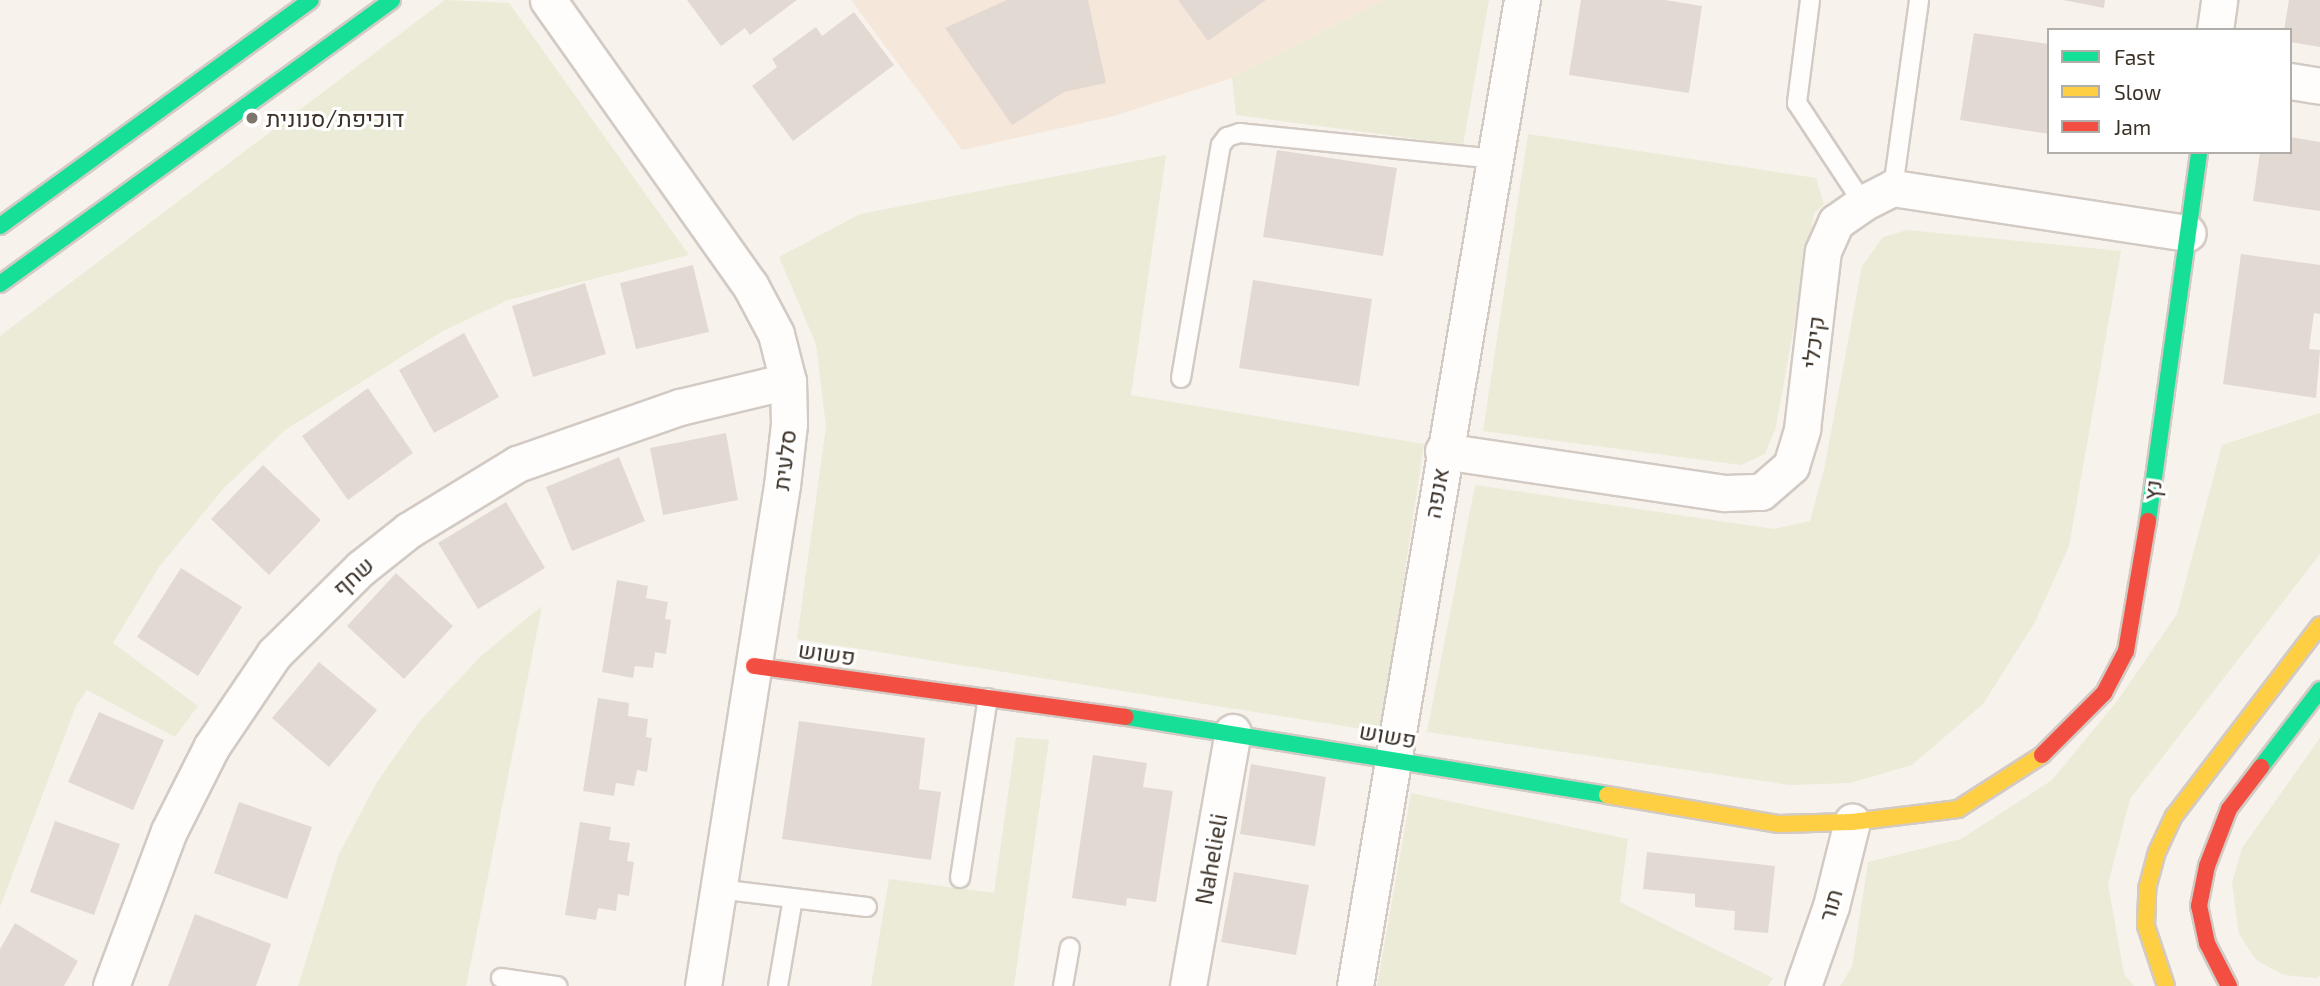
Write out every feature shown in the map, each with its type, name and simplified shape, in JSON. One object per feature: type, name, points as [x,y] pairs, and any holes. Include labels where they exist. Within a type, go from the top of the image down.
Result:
[{"type":"main road","points":[[0,226],[311,0]]},
{"type":"main road","points":[[0,284],[392,0]]},
{"type":"main road","name":"נץ","points":[[2008,780],[2053,748],[2104,693],[2126,651],[2138,597],[2199,154]]},
{"type":"main road","points":[[2166,986],[2146,926],[2147,889],[2157,852],[2174,816],[2320,625]]},
{"type":"main road","name":"פשוש","points":[[754,666],[1233,732],[1778,824],[1852,822],[1958,809],[2008,780]]},
{"type":"main road","points":[[2229,986],[2207,943],[2199,906],[2207,866],[2229,809],[2320,690]]},
{"type":"street","name":"סלעית","points":[[548,0],[750,285],[776,334],[788,381],[785,461],[703,986]]},
{"type":"street","name":"אנפה","points":[[1355,986],[1391,758],[1443,451],[1497,159],[1522,0]]},
{"type":"street","points":[[2215,28],[2219,0]]},
{"type":"street","points":[[2292,81],[2320,86]]},
{"type":"street","points":[[1878,195],[2188,233]]},
{"type":"street","name":"קיכלי","points":[[1443,451],[1725,493],[1762,492],[1791,466],[1802,429],[1823,251],[1836,222],[1878,195]]},
{"type":"street","name":"שחף","points":[[111,986],[169,831],[212,746],[274,654],[361,568],[409,530],[517,464],[680,407],[788,381]]},
{"type":"street","name":"Nahelieli","points":[[1188,986],[1233,732]]},
{"type":"street","name":"תור","points":[[1803,986],[1831,906],[1852,822]]},
{"type":"lane","points":[[1810,0],[1797,103],[1878,195]]},
{"type":"lane","points":[[1878,195],[1919,0]]},
{"type":"lane","points":[[1181,378],[1221,145],[1227,137],[1240,133],[1497,159]]},
{"type":"lane","points":[[960,878],[988,698]]},
{"type":"lane","points":[[718,889],[867,907]]},
{"type":"lane","points":[[778,986],[793,898]]},
{"type":"lane","points":[[1063,986],[1070,948]]},
{"type":"lane","points":[[500,978],[557,986]]},
{"type":"shaded area","points":[[851,0],[1384,0],[1232,78],[1114,116],[962,150]]},
{"type":"green space","points":[[445,0],[509,3],[689,255],[508,300],[441,332],[285,430],[223,489],[159,567],[113,643],[198,706],[175,737],[87,690],[76,706],[0,907],[0,336]]},
{"type":"green space","points":[[1384,0],[1489,0],[1463,145],[1236,115],[1232,78]]},
{"type":"green space","points":[[1528,134],[1816,178],[1824,204],[1814,213],[1776,427],[1765,454],[1741,465],[1483,431]]},
{"type":"green space","points":[[1166,155],[1131,395],[1424,444],[1381,732],[797,639],[826,426],[816,344],[779,257],[860,214]]},
{"type":"green space","points":[[1907,230],[2121,251],[2069,546],[2035,622],[1983,704],[1912,765],[1850,783],[1790,785],[1427,732],[1475,485],[1774,529],[1810,521],[1824,470],[1862,266],[1883,237]]},
{"type":"green space","points":[[2320,413],[2320,554],[2130,799],[2108,884],[2124,974],[2134,986],[1840,986],[1852,967],[1868,862],[1961,839],[2052,780],[2118,700],[2177,614],[2222,445]]},
{"type":"green space","points":[[542,606],[466,986],[298,986],[339,854],[377,782],[420,721],[481,656]]},
{"type":"green space","points":[[1016,737],[1049,740],[1014,986],[871,986],[889,879],[994,893]]},
{"type":"green space","points":[[2320,738],[2320,976],[2316,978],[2284,975],[2256,960],[2239,934],[2232,883],[2242,848]]},
{"type":"green space","points":[[1411,793],[1628,839],[1620,902],[1773,978],[1768,986],[1377,986]]},
{"type":"building","points":[[687,0],[797,0],[750,35],[745,28],[721,46]]},
{"type":"building","points":[[1007,0],[1088,0],[1106,83],[1064,92],[1012,125],[945,28]]},
{"type":"building","points":[[1178,0],[1266,0],[1208,41]]},
{"type":"building","points":[[1581,0],[1665,0],[1702,6],[1689,93],[1569,75]]},
{"type":"building","points":[[2063,0],[2105,0],[2104,8]]},
{"type":"building","points":[[2289,0],[2320,0],[2320,47],[2292,42],[2292,28],[2284,28]]},
{"type":"building","points":[[854,12],[894,65],[793,141],[752,86],[777,67],[772,59],[816,27],[822,36]]},
{"type":"building","points":[[1974,33],[2047,44],[2047,134],[1960,120]]},
{"type":"building","points":[[2292,137],[2320,142],[2320,211],[2253,201],[2260,154],[2292,154]]},
{"type":"building","points":[[1277,150],[1397,168],[1383,256],[1263,237]]},
{"type":"building","points":[[2241,254],[2320,265],[2320,314],[2314,313],[2309,349],[2320,350],[2316,398],[2223,384]]},
{"type":"building","points":[[693,265],[709,332],[636,349],[620,283]]},
{"type":"building","points":[[1253,280],[1372,299],[1359,386],[1239,368]]},
{"type":"building","points":[[585,283],[606,354],[533,377],[512,306]]},
{"type":"building","points":[[464,333],[499,397],[434,433],[399,370]]},
{"type":"building","points":[[368,388],[413,453],[348,500],[302,436]]},
{"type":"building","points":[[726,433],[738,500],[663,515],[650,448]]},
{"type":"building","points":[[619,457],[645,521],[572,551],[546,487]]},
{"type":"building","points":[[263,465],[321,520],[269,575],[211,519]]},
{"type":"building","points":[[506,502],[545,568],[478,609],[438,543]]},
{"type":"building","points":[[181,568],[242,607],[198,676],[137,637]]},
{"type":"building","points":[[396,573],[453,626],[404,679],[347,626]]},
{"type":"building","points":[[617,580],[648,586],[646,598],[668,602],[665,619],[671,620],[666,654],[655,652],[653,668],[635,666],[633,678],[602,672]]},
{"type":"building","points":[[319,662],[377,710],[329,767],[272,718]]},
{"type":"building","points":[[598,698],[629,703],[628,716],[648,719],[646,737],[652,738],[647,772],[637,770],[634,786],[616,783],[614,796],[583,791]]},
{"type":"building","points":[[99,712],[164,740],[133,810],[68,782]]},
{"type":"building","points":[[799,721],[925,738],[919,789],[941,792],[931,860],[782,839]]},
{"type":"building","points":[[1093,755],[1147,763],[1143,787],[1173,791],[1156,902],[1127,898],[1126,906],[1072,898]]},
{"type":"building","points":[[1251,764],[1326,777],[1315,846],[1240,834]]},
{"type":"building","points":[[239,802],[312,827],[287,899],[214,873]]},
{"type":"building","points":[[55,821],[120,844],[94,915],[30,892]]},
{"type":"building","points":[[580,822],[611,827],[609,840],[630,843],[627,861],[634,862],[629,896],[618,894],[616,911],[598,908],[596,920],[565,915]]},
{"type":"building","points":[[1647,852],[1775,866],[1768,933],[1734,930],[1735,911],[1695,907],[1695,894],[1643,889]]},
{"type":"building","points":[[1234,872],[1309,885],[1296,955],[1221,942]]},
{"type":"building","points":[[195,914],[271,944],[256,986],[168,986]]},
{"type":"building","points":[[15,923],[78,961],[64,986],[0,986],[0,949]]},
{"type":"traffic: fast","points":[[0,226],[311,0]]},
{"type":"traffic: fast","points":[[0,284],[392,0]]},
{"type":"traffic: fast","points":[[2148,521],[2199,154]]},
{"type":"traffic: fast","points":[[2261,767],[2320,690]]},
{"type":"traffic: fast","points":[[1126,717],[1607,795]]},
{"type":"traffic: slow","points":[[2166,986],[2146,926],[2147,889],[2157,852],[2174,816],[2320,625]]},
{"type":"traffic: slow","points":[[1607,795],[1778,824],[1852,822],[1958,809],[2042,755]]},
{"type":"traffic: jam","points":[[2042,755],[2104,693],[2126,651],[2148,521]]},
{"type":"traffic: jam","points":[[754,666],[1126,717]]},
{"type":"traffic: jam","points":[[2229,986],[2207,943],[2199,906],[2207,866],[2229,809],[2261,767]]},
{"type":"place","name":"דוכיפת/סנונית","points":[[252,118]]}]
